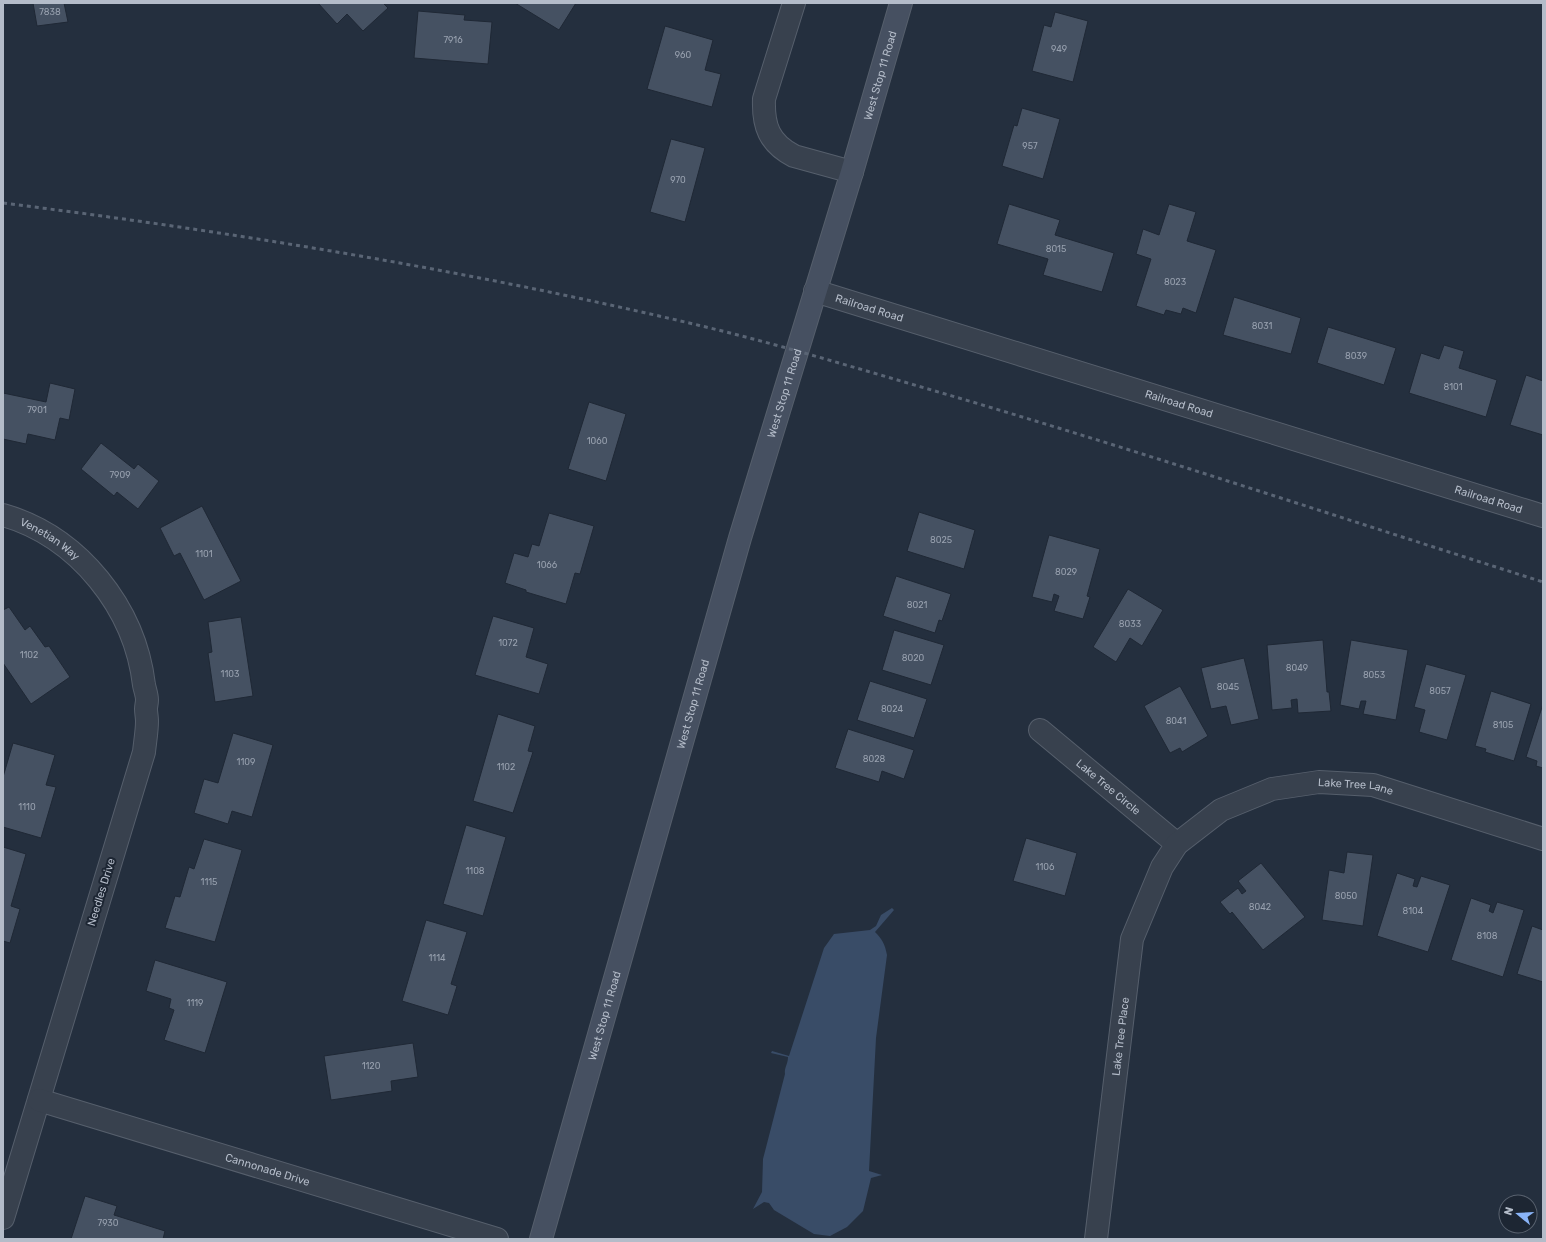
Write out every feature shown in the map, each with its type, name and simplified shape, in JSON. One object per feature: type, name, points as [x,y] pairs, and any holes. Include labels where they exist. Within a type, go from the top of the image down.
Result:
[{"type":"main road","name":"West Stop 11 Road","points":[[541,1239],[738,546],[852,172],[901,3]]},
{"type":"street","points":[[794,3],[764,99],[764,115],[768,130],[786,152],[794,156],[852,172]]},
{"type":"street","name":"Railroad Road","points":[[815,291],[1543,516]]},
{"type":"street","name":"Venetian Way","points":[[3,515],[46,534],[71,552],[92,572]]},
{"type":"street","name":"Needles Drive","points":[[3,1218],[144,752],[147,700],[142,667],[124,616],[112,597],[92,572]]},
{"type":"street","name":"Lake Tree Circle","points":[[1040,730],[1177,844]]},
{"type":"street","name":"Lake Tree Lane","points":[[1177,844],[1221,810],[1272,789],[1319,782],[1373,784],[1543,838]]},
{"type":"street","name":"Lake Tree Place","points":[[1096,1239],[1132,938],[1162,867],[1177,844]]},
{"type":"street","name":"Cannonade Drive","points":[[39,1100],[497,1239]]},
{"type":"water","points":[[892,908],[894,910],[875,932],[883,942],[887,955],[876,1038],[869,1171],[882,1175],[871,1178],[863,1211],[847,1227],[830,1236],[814,1234],[774,1210],[769,1203],[764,1202],[753,1209],[762,1192],[763,1159],[788,1059],[788,1057],[771,1053],[772,1051],[789,1056],[824,948],[834,934],[870,930],[876,926],[881,915]]},
{"type":"building","points":[[33,3],[64,3],[68,22],[37,26]]},
{"type":"building","points":[[318,3],[383,3],[388,8],[363,31],[347,14],[337,24]]},
{"type":"building","points":[[515,3],[576,3],[559,30]]},
{"type":"building","points":[[418,11],[465,15],[464,20],[492,22],[488,64],[414,58]]},
{"type":"building","points":[[1055,12],[1088,21],[1073,82],[1032,71],[1044,25],[1051,27]]},
{"type":"building","points":[[665,26],[713,40],[705,70],[721,74],[712,107],[647,89]]},
{"type":"building","points":[[1022,108],[1060,119],[1043,179],[1002,166],[1014,125],[1017,126]]},
{"type":"building","points":[[671,139],[705,148],[685,222],[650,212]]},
{"type":"building","points":[[1009,204],[1060,220],[1055,235],[1114,253],[1102,292],[1043,275],[1048,259],[997,244]]},
{"type":"building","points":[[1169,204],[1196,212],[1187,241],[1216,250],[1196,313],[1183,308],[1181,314],[1166,310],[1164,315],[1136,306],[1151,259],[1136,254],[1143,229],[1159,235]]},
{"type":"building","points":[[1234,297],[1301,318],[1291,354],[1223,335]]},
{"type":"building","points":[[1328,327],[1396,348],[1384,385],[1317,363]]},
{"type":"building","points":[[1444,345],[1464,351],[1459,368],[1497,380],[1486,417],[1409,393],[1421,353],[1439,359]]},
{"type":"building","points":[[1526,375],[1543,381],[1543,435],[1510,425]]},
{"type":"building","points":[[50,383],[75,389],[69,420],[60,418],[55,440],[28,434],[26,444],[3,439],[3,393],[46,402]]},
{"type":"building","points":[[589,402],[626,414],[606,481],[568,469]]},
{"type":"building","points":[[101,443],[134,469],[138,464],[159,481],[138,509],[117,492],[114,496],[81,469]]},
{"type":"building","points":[[202,506],[241,581],[204,600],[180,553],[174,556],[160,528]]},
{"type":"building","points":[[919,512],[975,530],[964,569],[907,551]]},
{"type":"building","points":[[549,513],[594,526],[580,574],[575,573],[566,604],[526,592],[526,590],[505,583],[514,553],[528,557],[532,544],[539,546]]},
{"type":"building","points":[[1049,535],[1100,549],[1087,596],[1090,597],[1083,619],[1054,611],[1059,596],[1054,594],[1052,602],[1032,597]]},
{"type":"building","points":[[896,576],[951,594],[942,621],[939,620],[935,633],[883,616]]},
{"type":"building","points":[[1128,589],[1163,610],[1142,646],[1130,638],[1116,662],[1093,647]]},
{"type":"building","points":[[9,607],[25,630],[30,626],[45,647],[49,646],[70,677],[31,704],[3,663],[3,610]]},
{"type":"building","points":[[493,616],[534,628],[526,657],[548,664],[539,694],[475,675]]},
{"type":"building","points":[[241,617],[253,696],[215,702],[208,653],[212,652],[208,622]]},
{"type":"building","points":[[894,630],[944,645],[931,685],[882,670]]},
{"type":"building","points":[[1323,640],[1327,692],[1329,692],[1331,711],[1298,713],[1297,699],[1291,700],[1292,708],[1272,710],[1267,645]]},
{"type":"building","points":[[1351,640],[1408,650],[1396,720],[1363,714],[1366,701],[1361,701],[1359,709],[1340,705]]},
{"type":"building","points":[[1244,658],[1259,719],[1231,725],[1226,706],[1211,709],[1201,668]]},
{"type":"building","points":[[1426,664],[1466,675],[1447,740],[1419,732],[1425,710],[1414,707]]},
{"type":"building","points":[[870,681],[927,699],[914,738],[857,720]]},
{"type":"building","points":[[1180,686],[1208,736],[1182,752],[1180,748],[1170,753],[1144,706]]},
{"type":"building","points":[[1491,691],[1531,704],[1514,761],[1485,752],[1486,749],[1475,746]]},
{"type":"building","points":[[1543,704],[1543,768],[1536,766],[1537,761],[1526,757]]},
{"type":"building","points":[[498,714],[535,726],[528,751],[533,752],[513,813],[473,801]]},
{"type":"building","points":[[848,729],[914,750],[904,779],[882,771],[879,782],[835,768]]},
{"type":"building","points":[[233,733],[273,745],[252,817],[232,811],[228,824],[194,813],[204,779],[218,783]]},
{"type":"building","points":[[13,743],[55,755],[46,785],[56,787],[41,838],[3,827],[3,777]]},
{"type":"building","points":[[466,825],[506,837],[483,916],[443,904]]},
{"type":"building","points":[[1026,838],[1077,853],[1065,896],[1013,881]]},
{"type":"building","points":[[204,839],[242,850],[215,942],[165,928],[175,896],[180,897],[189,867],[194,869]]},
{"type":"building","points":[[3,847],[26,854],[11,906],[20,909],[10,943],[3,941]]},
{"type":"building","points":[[1347,852],[1373,855],[1363,926],[1322,920],[1329,870],[1344,873]]},
{"type":"building","points":[[1261,863],[1305,917],[1263,950],[1232,912],[1230,914],[1220,902],[1238,888],[1242,894],[1246,891],[1238,881]]},
{"type":"building","points":[[1397,873],[1415,879],[1413,886],[1417,887],[1421,876],[1450,885],[1428,952],[1377,936]]},
{"type":"building","points":[[1471,898],[1491,905],[1489,911],[1493,913],[1497,902],[1524,910],[1503,977],[1451,960]]},
{"type":"building","points":[[426,920],[467,932],[451,984],[457,986],[448,1015],[402,1001]]},
{"type":"building","points":[[1532,926],[1543,930],[1543,982],[1517,974]]},
{"type":"building","points":[[155,960],[227,982],[205,1053],[164,1040],[174,1010],[169,1008],[171,999],[146,991]]},
{"type":"building","points":[[413,1043],[418,1077],[391,1081],[392,1091],[331,1100],[324,1056]]},
{"type":"building","points":[[85,1196],[117,1206],[114,1215],[165,1231],[163,1239],[71,1239]]},
{"type":"railway","points":[[3,203],[181,227],[359,256],[535,289],[710,328],[840,363],[997,409],[1543,582]]}]
